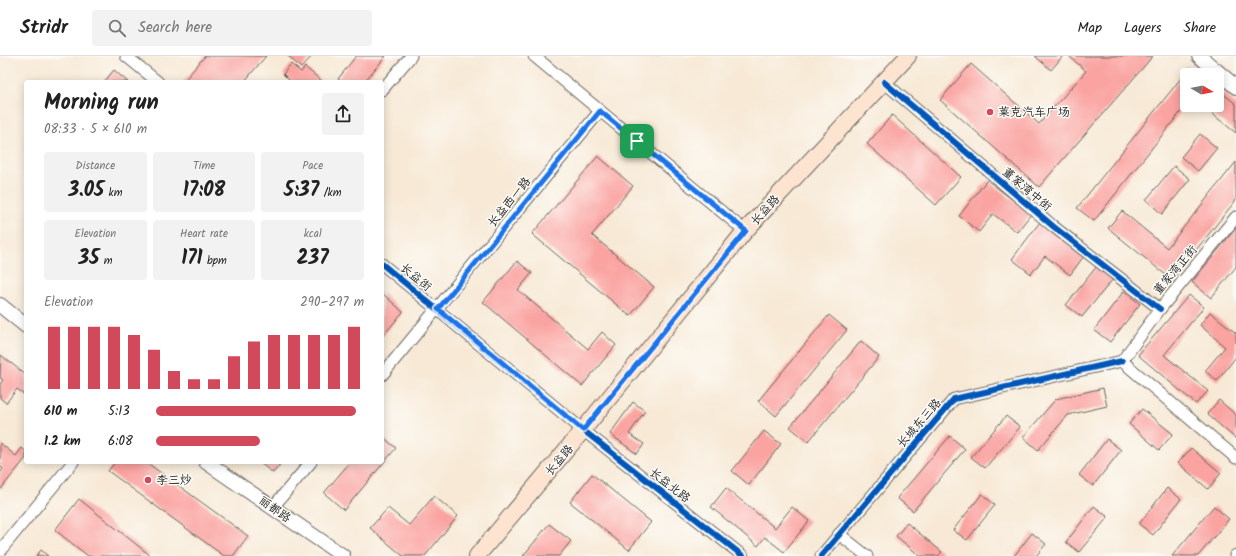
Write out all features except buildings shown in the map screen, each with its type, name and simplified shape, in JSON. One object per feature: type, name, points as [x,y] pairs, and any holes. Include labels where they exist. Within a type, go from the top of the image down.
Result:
[{"type":"main road","name":"长益路","points":[[477,556],[583,430],[746,231],[908,56]]},
{"type":"street","points":[[126,56],[156,80]]},
{"type":"street","points":[[384,88],[411,56]]},
{"type":"street","points":[[534,56],[746,231]]},
{"type":"street","points":[[1199,56],[1236,88]]},
{"type":"street","name":"董家湾中街","points":[[884,82],[1054,227],[1160,309]]},
{"type":"street","name":"长益西一路","points":[[384,374],[600,111]]},
{"type":"street","name":"董家湾正街","points":[[1122,361],[1160,309],[1236,217]]},
{"type":"street","name":"长益街","points":[[384,266],[583,430]]},
{"type":"street","points":[[0,305],[24,324]]},
{"type":"street","points":[[1122,361],[1236,458]]},
{"type":"street","name":"长城东三路","points":[[821,556],[954,399],[1122,361]]},
{"type":"street","name":"长益北路","points":[[583,430],[743,556]]},
{"type":"street","points":[[0,551],[71,464]]},
{"type":"street","name":"丽都路","points":[[209,464],[343,556]]},
{"type":"street","points":[[273,508],[309,464]]},
{"type":"street","points":[[839,534],[867,556]]},
{"type":"cycle path","points":[[884,82],[1054,227],[1160,309]]},
{"type":"cycle path","points":[[384,266],[583,430],[743,556]]},
{"type":"cycle path","points":[[821,556],[954,399],[1122,361]]},
{"type":"place","name":"莱克汽车广场","points":[[990,112]]},
{"type":"place","name":"李三炒","points":[[148,480]]},
{"type":"route","points":[[600,111],[637,141],[746,231],[583,430],[438,309],[600,111]]}]
